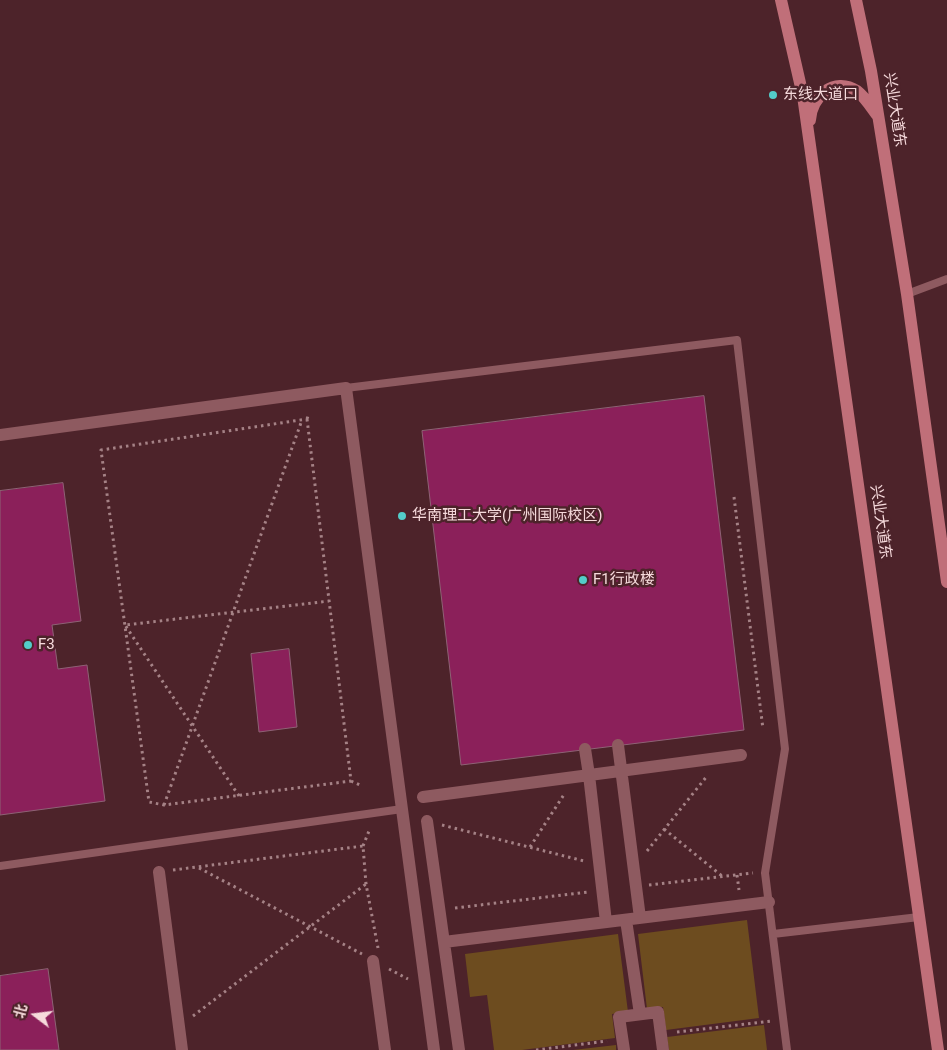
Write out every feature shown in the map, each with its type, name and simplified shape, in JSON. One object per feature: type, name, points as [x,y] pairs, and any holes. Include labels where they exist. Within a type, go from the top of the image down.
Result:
[{"type":"main road","name":"兴业大道东","points":[[781,0],[803,96],[938,1050]]},
{"type":"main road","name":"兴业大道东","points":[[856,0],[872,72],[907,294],[947,582]]},
{"type":"main road","points":[[809,138],[810,114],[815,102],[821,94],[837,86],[847,86],[855,90],[863,96],[879,117]]},
{"type":"street","points":[[0,435],[346,388],[434,1050]]},
{"type":"street","points":[[618,745],[640,918]]},
{"type":"street","points":[[585,749],[606,922]]},
{"type":"street","points":[[423,797],[742,755]]},
{"type":"street","points":[[427,821],[459,1050]]},
{"type":"street","points":[[159,872],[182,1050]]},
{"type":"street","points":[[444,942],[769,902]]},
{"type":"street","points":[[626,920],[640,1014]]},
{"type":"street","points":[[378,963],[385,1050]]},
{"type":"street","points":[[623,1045],[619,1017],[658,1012],[664,1050]]},
{"type":"lane","points":[[907,294],[947,279]]},
{"type":"lane","points":[[346,388],[737,340],[786,749],[765,873],[787,1050]]},
{"type":"lane","points":[[0,866],[402,809]]},
{"type":"lane","points":[[773,934],[919,917]]},
{"type":"path","points":[[309,413],[307,420],[351,781]]},
{"type":"path","points":[[164,805],[302,420]]},
{"type":"path","points":[[307,420],[100,450],[149,802],[164,805],[351,781],[362,786]]},
{"type":"path","points":[[734,498],[763,729]]},
{"type":"path","points":[[125,625],[329,601]]},
{"type":"path","points":[[125,625],[239,796]]},
{"type":"path","points":[[634,868],[721,757]]},
{"type":"path","points":[[530,847],[575,777]]},
{"type":"path","points":[[427,821],[600,865]]},
{"type":"path","points":[[664,829],[722,877]]},
{"type":"path","points":[[369,831],[363,846],[366,884],[378,963]]},
{"type":"path","points":[[159,872],[363,846]]},
{"type":"path","points":[[636,887],[753,873],[755,864]]},
{"type":"path","points":[[199,868],[426,988]]},
{"type":"path","points":[[179,1027],[366,884]]},
{"type":"path","points":[[439,910],[603,890]]},
{"type":"path","points":[[661,1033],[783,1020]]},
{"type":"path","points":[[536,1050],[623,1045]]},
{"type":"shaded area","points":[[747,920],[759,1018],[666,1030],[663,1007],[647,1009],[638,934]]},
{"type":"shaded area","points":[[618,934],[628,1012],[612,1014],[615,1038],[522,1050],[494,1050],[487,995],[470,997],[465,954]]},
{"type":"shaded area","points":[[764,1025],[767,1050],[669,1050],[667,1037]]},
{"type":"shaded area","points":[[616,1045],[616,1050],[573,1050]]},
{"type":"building","name":"F1行政楼","points":[[704,396],[744,730],[461,765],[422,431]]},
{"type":"building","name":"F3","points":[[63,483],[81,621],[52,625],[58,669],[87,665],[105,801],[0,815],[0,491]]},
{"type":"building","points":[[289,649],[297,727],[259,732],[251,654]]},
{"type":"building","points":[[48,969],[59,1050],[0,1050],[0,976]]},
{"type":"place","name":"东线大道口","points":[[773,95]]},
{"type":"place","name":"华南理工大学(广州国际校区)","points":[[402,516]]},
{"type":"place","name":"F1行政楼","points":[[583,580]]},
{"type":"place","name":"F3","points":[[28,645]]}]
